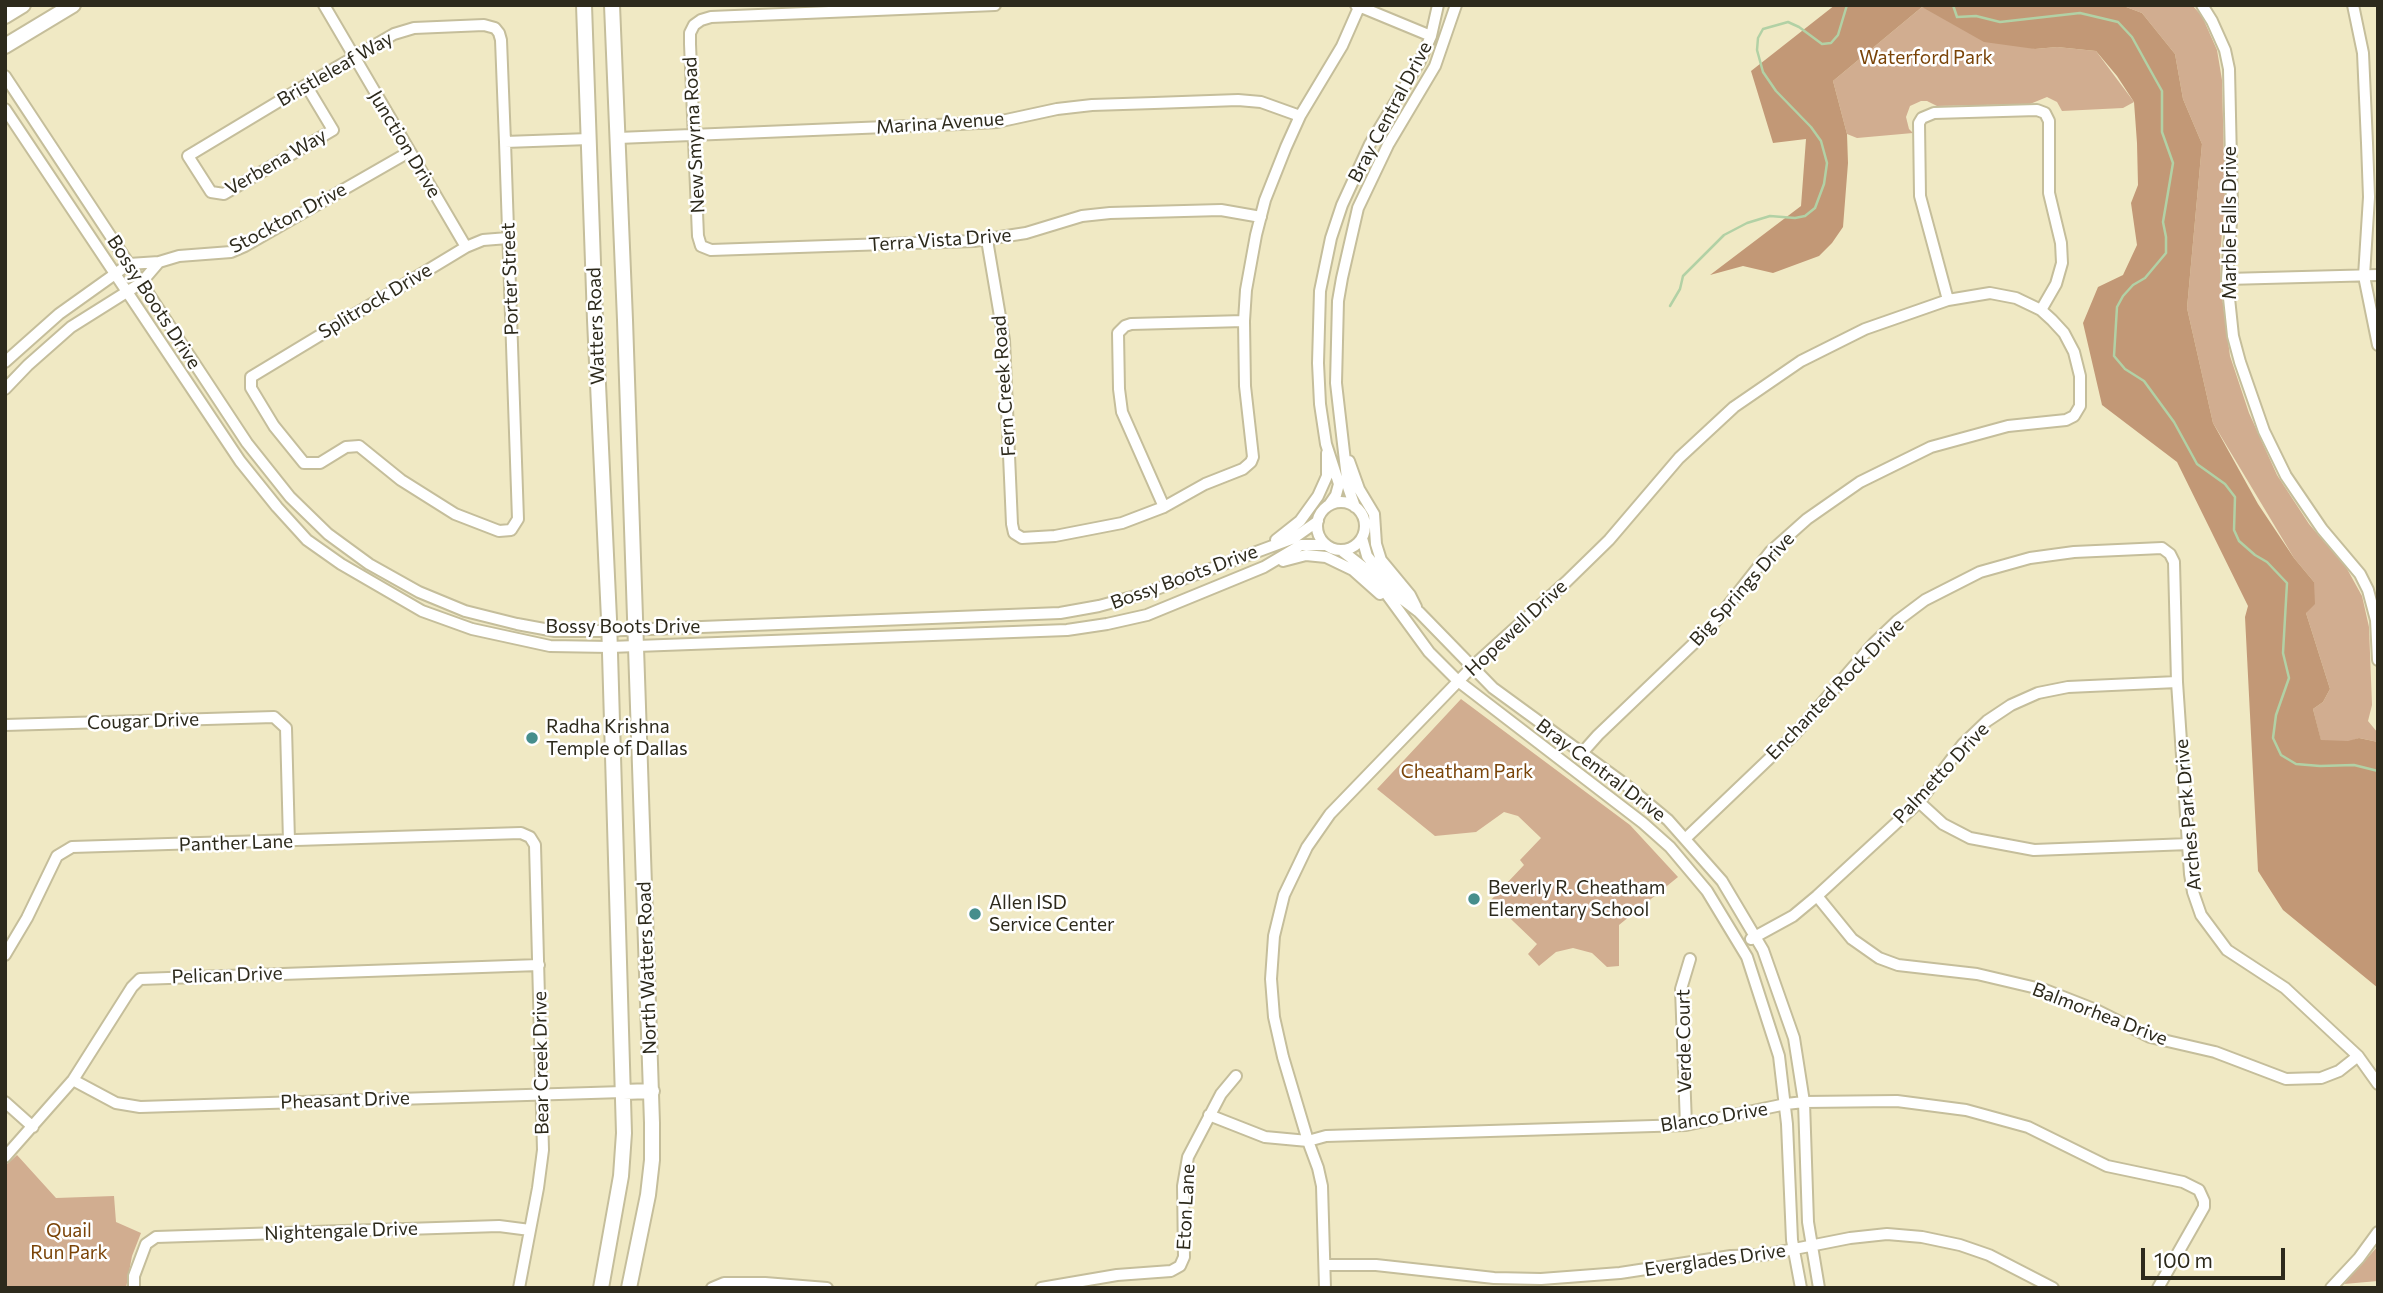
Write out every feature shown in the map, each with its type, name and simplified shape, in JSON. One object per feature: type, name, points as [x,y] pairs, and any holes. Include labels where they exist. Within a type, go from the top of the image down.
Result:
[{"type":"main road","points":[[5,16],[23,5]]},
{"type":"main road","points":[[5,46],[73,5]]},
{"type":"main road","name":"Watters Road","points":[[584,5],[610,647]]},
{"type":"main road","name":"Watters Road","points":[[612,5],[636,646]]},
{"type":"main road","name":"North Watters Road","points":[[629,1288],[648,1195],[652,1160],[652,1091],[636,646]]},
{"type":"main road","name":"North Watters Road","points":[[601,1288],[621,1176],[624,1133],[610,647]]},
{"type":"main road","points":[[623,1092],[652,1091]]},
{"type":"street","name":"Junction Drive","points":[[324,5],[466,247]]},
{"type":"street","points":[[936,7],[995,5]]},
{"type":"street","name":"Bray Central Drive","points":[[1329,505],[1339,484],[1326,444],[1320,404],[1319,351],[1320,291],[1331,238],[1342,205],[1370,144],[1420,61],[1431,36],[1438,5]]},
{"type":"street","name":"Bray Central Drive","points":[[1355,507],[1348,487],[1338,408],[1335,358],[1340,289],[1358,208],[1388,145],[1435,66],[1456,5]]},
{"type":"street","name":"Marble Falls Drive","points":[[2202,5],[2225,50],[2229,69],[2232,207],[2227,279],[2233,336],[2264,431],[2299,498],[2349,559],[2364,582],[2376,620],[2378,660]]},
{"type":"street","points":[[2353,5],[2363,53],[2372,142],[2364,276],[2378,345]]},
{"type":"street","points":[[1244,321],[1132,324],[1121,329],[1117,338],[1122,412],[1164,507],[1205,484],[1243,469],[1251,462],[1253,451],[1245,386],[1244,321],[1251,261],[1261,217],[1276,169],[1300,116],[1342,46],[1358,6],[1431,36]]},
{"type":"street","name":"New Smyrna Road","points":[[701,246],[698,236],[690,44],[690,33],[694,25],[711,17],[936,7]]},
{"type":"street","name":"Bristleleaf Way","points":[[188,156],[404,30],[484,25],[495,28]]},
{"type":"street","name":"Porter Street","points":[[355,445],[364,448],[416,491],[455,514],[499,531],[511,530],[518,519],[501,40],[495,28]]},
{"type":"street","name":"Bossy Boots Drive","points":[[5,76],[247,443],[289,497],[328,534],[369,564],[419,592],[465,611],[555,631],[1060,613],[1123,600],[1294,538],[1318,521]]},
{"type":"street","name":"Verbena Way","points":[[188,156],[208,189],[220,195],[333,130],[306,85]]},
{"type":"street","name":"Marina Avenue","points":[[618,138],[997,122],[1080,106],[1154,103],[1250,102],[1300,116]]},
{"type":"street","name":"Bossy Boots Drive","points":[[5,109],[240,461],[277,507],[307,540],[341,564],[422,611],[472,629],[550,646],[610,647],[1067,630],[1107,625],[1147,615],[1264,567],[1301,545],[1326,545]]},
{"type":"street","points":[[1948,300],[1920,196],[1919,128],[1922,118],[1934,113],[2037,110],[2045,113],[2049,121],[2049,193],[2061,243],[2062,263],[2056,284],[2041,310]]},
{"type":"street","points":[[505,142],[589,139]]},
{"type":"street","name":"Stockton Drive","points":[[129,264],[159,262],[179,256],[231,252],[409,152]]},
{"type":"street","name":"Terra Vista Drive","points":[[701,246],[711,250],[987,240],[1026,233],[1101,213],[1221,210],[1261,217]]},
{"type":"street","name":"Splitrock Drive","points":[[355,445],[346,447],[320,463],[309,465],[298,459],[284,442],[249,381],[254,374],[466,247],[483,240],[508,237]]},
{"type":"street","name":"Fern Creek Road","points":[[987,240],[1004,340],[1014,533],[1022,537],[1068,535],[1122,523],[1164,507]]},
{"type":"street","points":[[5,389],[71,327],[141,283],[159,262]]},
{"type":"street","points":[[5,362],[59,314],[129,264]]},
{"type":"street","points":[[2227,279],[2378,275]]},
{"type":"street","name":"Hopewell Drive","points":[[1325,1288],[1322,1186],[1283,1057],[1274,1017],[1271,979],[1274,936],[1284,895],[1307,847],[1330,814],[1472,667],[1609,540],[1679,458],[1734,407],[1801,361],[1866,329],[1948,300],[1990,293],[2016,298],[2041,310],[2064,333],[2074,352],[2080,376],[2080,406]]},
{"type":"street","name":"Big Springs Drive","points":[[1582,753],[1711,627],[1770,552],[1807,520],[1860,482],[1931,447],[2008,426],[2066,419],[2074,416],[2080,406]]},
{"type":"street","points":[[1257,550],[1286,534],[1314,504],[1327,476],[1326,444]]},
{"type":"street","points":[[1345,448],[1359,489],[1374,514],[1376,544],[1381,559],[1410,595],[1419,612]]},
{"type":"street","points":[[277,507],[289,497]]},
{"type":"street","points":[[1345,502],[1355,507],[1361,512],[1365,523],[1362,538],[1355,546],[1341,550],[1326,545],[1318,534],[1318,521],[1322,512],[1329,505],[1345,502]]},
{"type":"street","name":"Bray Central Drive","points":[[1362,538],[1370,560],[1402,599],[1419,612],[1493,688],[1668,820],[1722,881],[1763,950],[1786,1010],[1800,1070],[1804,1102],[1808,1222],[1819,1288]]},
{"type":"street","name":"Enchanted Rock Drive","points":[[1685,839],[1796,734],[1874,643],[1925,600],[1980,572],[2030,558],[2074,552],[2133,549],[2158,548],[2168,552]]},
{"type":"street","name":"Bray Central Drive","points":[[1341,550],[1372,574],[1429,652],[1458,681],[1529,738],[1611,798],[1670,847],[1707,891],[1746,957],[1775,1039],[1786,1104],[1793,1249],[1801,1288]]},
{"type":"street","name":"Arches Park Drive","points":[[2168,552],[2174,562],[2178,682],[2193,892],[2201,915],[2227,950],[2285,988],[2358,1056],[2378,1084]]},
{"type":"street","points":[[1264,567],[1306,555],[1331,559],[1353,570],[1403,619]]},
{"type":"street","name":"Palmetto Drive","points":[[1740,946],[1793,916],[1816,896],[1919,802],[1963,744],[1987,721],[2011,705],[2038,693],[2068,687],[2178,682]]},
{"type":"street","name":"Cougar Drive","points":[[5,725],[269,716],[279,719],[285,727],[289,841]]},
{"type":"street","points":[[1919,802],[1943,824],[1970,838],[2034,850],[2189,844]]},
{"type":"street","name":"Panther Lane","points":[[5,956],[57,856],[66,849],[521,833],[530,837]]},
{"type":"street","name":"Bear Creek Drive","points":[[519,1288],[542,1168],[539,965],[534,845],[530,837]]},
{"type":"street","name":"Balmorhea Drive","points":[[1816,896],[1852,939],[1879,958],[1898,965],[1977,974],[2045,990],[2096,1010],[2150,1037],[2215,1052],[2286,1079],[2321,1078],[2339,1071],[2358,1056]]},
{"type":"street","name":"Verde Court","points":[[1686,1125],[1681,989],[1690,958]]},
{"type":"street","name":"Pelican Drive","points":[[5,1157],[73,1080],[132,987],[145,978],[539,965]]},
{"type":"street","name":"Eton Lane","points":[[1041,1288],[1179,1267],[1184,1256],[1183,1186],[1188,1157],[1221,1094],[1236,1076]]},
{"type":"street","name":"Pheasant Drive","points":[[73,1080],[116,1103],[140,1107],[623,1092]]},
{"type":"street","name":"Blanco Drive","points":[[1209,1115],[1265,1137],[1308,1141],[1326,1136],[1686,1125],[1804,1102],[1897,1101],[1966,1110],[2028,1127],[2107,1166],[2183,1182],[2199,1190],[2203,1197],[2202,1213],[2158,1288]]},
{"type":"street","points":[[5,1102],[33,1126]]},
{"type":"street","name":"Nightengale Drive","points":[[134,1288],[134,1276],[146,1244],[152,1238],[499,1226],[530,1230]]},
{"type":"street","points":[[2331,1288],[2359,1258],[2378,1232]]},
{"type":"street","name":"Everglades Drive","points":[[1325,1265],[1376,1265],[1494,1278],[1541,1279],[1620,1273],[1700,1259],[1764,1255],[1850,1238],[1887,1234],[1922,1237],[1960,1245],[1989,1255],[2053,1288]]},
{"type":"street","points":[[712,1288],[724,1283],[765,1283],[827,1288]]},
{"type":"green space","points":[[2121,5],[2192,5],[2202,16],[2217,50],[2222,80],[2225,201],[2220,255],[2221,289],[2230,356],[2249,413],[2277,475],[2309,524],[2346,567],[2362,596],[2369,627],[2372,705],[2368,721],[2378,733],[2378,742],[2359,738],[2348,742],[2321,741],[2313,709],[2323,702],[2330,689],[2306,613],[2314,582],[2294,558],[2213,423],[2187,308],[2202,144],[2183,99],[2175,54],[2142,13]]},
{"type":"green space","name":"Waterford Park","points":[[1922,7],[2035,49],[2057,47],[2096,51],[2134,102],[2123,108],[2062,111],[2057,102],[2047,97],[2030,104],[1937,106],[1921,101],[1910,106],[1906,117],[1913,133],[1857,138],[1847,134],[1833,81]]},
{"type":"green space","name":"Cheatham Park","points":[[1461,699],[1630,825],[1678,877],[1619,925],[1619,966],[1607,967],[1592,953],[1573,948],[1556,952],[1539,966],[1528,954],[1537,944],[1491,900],[1524,865],[1520,860],[1541,838],[1518,816],[1504,812],[1476,832],[1435,836],[1377,789]]},
{"type":"green space","name":"Quail Run Park","points":[[17,1155],[56,1198],[114,1196],[116,1222],[141,1233],[132,1256],[126,1288],[5,1288],[5,1166]]},
{"type":"green space","points":[[2378,1246],[2378,1281],[2344,1284]]},
{"type":"shaded area","points":[[1835,5],[2121,5],[2142,13],[2175,54],[2183,99],[2202,144],[2187,308],[2213,423],[2258,504],[2294,558],[2314,582],[2315,604],[2306,613],[2330,689],[2323,702],[2313,709],[2321,740],[2348,741],[2359,738],[2378,742],[2378,988],[2283,910],[2258,871],[2245,617],[2248,606],[2177,462],[2102,405],[2083,323],[2098,287],[2123,275],[2137,245],[2131,203],[2138,185],[2134,102],[2096,51],[2057,47],[2035,49],[1984,42],[1922,7],[1833,81],[1847,134],[1848,163],[1843,227],[1832,243],[1819,256],[1773,273],[1743,266],[1710,275],[1801,206],[1806,139],[1773,143],[1751,71]]},
{"type":"waterway","points":[[1670,306],[1680,289],[1683,276],[1724,235],[1747,223],[1770,216],[1795,218],[1805,216],[1815,208],[1824,184],[1827,163],[1821,141],[1776,91],[1763,72],[1757,50],[1758,38],[1763,29],[1788,22],[1822,44],[1831,43],[1838,35],[1847,5]]},
{"type":"waterway","points":[[1953,5],[1957,17],[1976,16],[2000,22],[2080,13],[2118,22],[2132,37],[2162,91],[2162,132],[2173,163],[2163,222],[2166,253],[2145,278],[2133,285],[2123,296],[2117,307],[2114,356],[2125,369],[2144,381],[2174,422],[2197,464],[2225,484],[2235,497],[2234,530],[2239,541],[2267,562],[2287,583],[2283,653],[2289,678],[2276,715],[2273,738],[2281,755],[2296,764],[2354,765],[2378,771]]},
{"type":"waterway","points":[[2378,957],[2378,964]]},
{"type":"place","name":"Radha Krishna Temple of Dallas","points":[[532,738]]},
{"type":"place","name":"Beverly R. Cheatham Elementary School","points":[[1474,899]]},
{"type":"place","name":"Allen ISD Service Center","points":[[975,914]]}]
